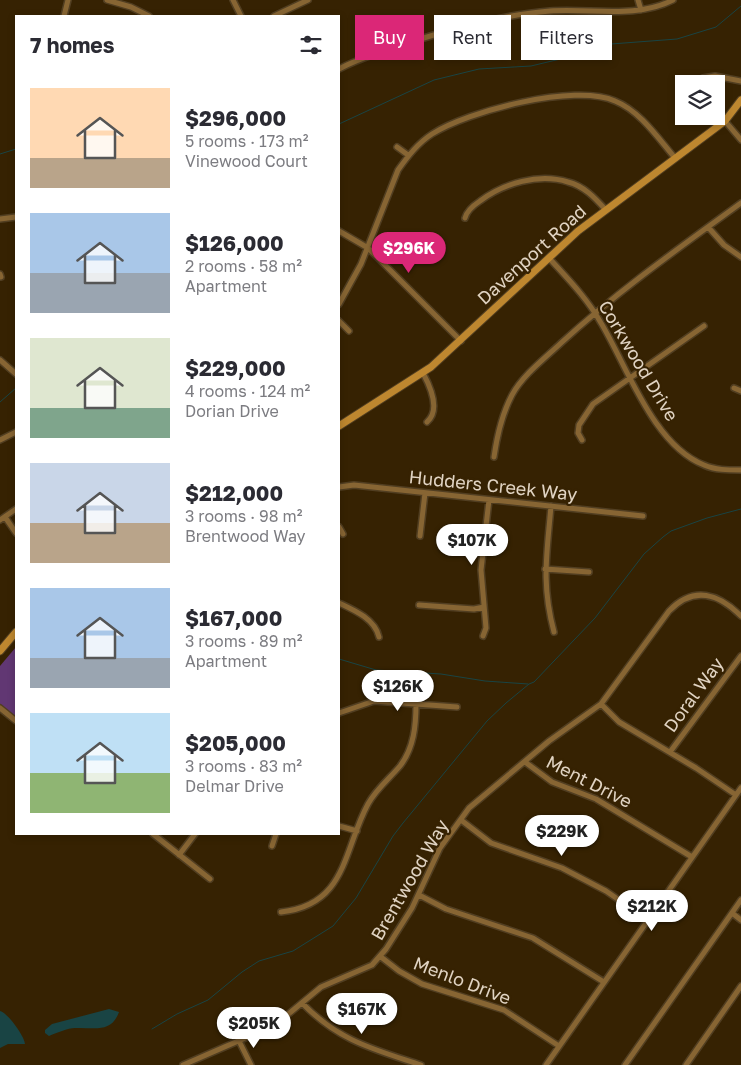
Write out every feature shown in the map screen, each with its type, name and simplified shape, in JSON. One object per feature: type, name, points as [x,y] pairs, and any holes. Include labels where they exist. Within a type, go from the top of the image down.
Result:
[{"type":"street","points":[[64,15],[68,0]]},
{"type":"street","points":[[107,0],[131,7],[146,15]]},
{"type":"street","points":[[233,0],[240,15]]},
{"type":"street","points":[[276,15],[308,0]]},
{"type":"street","points":[[638,0],[641,10]]},
{"type":"street","points":[[340,69],[365,57],[429,37],[516,15],[569,10],[641,10],[673,0]]},
{"type":"street","points":[[725,78],[741,81]]},
{"type":"street","points":[[340,302],[350,287],[368,248],[391,186],[408,156],[431,134],[461,119],[549,97],[580,94],[604,97],[628,107],[675,158]]},
{"type":"street","name":"Davenport Road","points":[[725,121],[741,100]]},
{"type":"street","points":[[725,121],[741,140]]},
{"type":"street","name":"Davenport Road","points":[[340,425],[422,372],[461,340],[548,258],[605,209],[720,125]]},
{"type":"street","points":[[397,147],[408,156]]},
{"type":"street","points":[[465,218],[470,209],[494,192],[518,182],[540,179],[560,180],[577,185],[591,194],[605,209]]},
{"type":"street","points":[[494,457],[502,418],[516,389],[534,368],[595,312],[643,273],[741,203]]},
{"type":"street","points":[[0,219],[15,217]]},
{"type":"street","points":[[708,227],[724,245],[741,257]]},
{"type":"street","points":[[340,232],[368,248],[461,340]]},
{"type":"street","name":"Corkwood Drive","points":[[548,258],[595,312],[629,378],[663,431],[684,454],[710,467],[741,470]]},
{"type":"street","points":[[340,322],[349,331]]},
{"type":"street","points":[[582,440],[578,429],[588,410],[629,378],[704,326]]},
{"type":"street","points":[[0,360],[15,373]]},
{"type":"street","points":[[422,372],[430,388],[433,404],[432,417],[427,422]]},
{"type":"street","points":[[734,388],[741,391]]},
{"type":"street","points":[[0,440],[15,432]]},
{"type":"street","name":"Hudders Creek Way","points":[[340,486],[354,485],[643,516]]},
{"type":"street","points":[[420,536],[425,493]]},
{"type":"street","points":[[483,636],[486,628],[481,570],[489,500]]},
{"type":"street","points":[[551,506],[545,589],[554,632]]},
{"type":"street","points":[[15,510],[2,518],[15,532]]},
{"type":"street","points":[[340,529],[343,534]]},
{"type":"street","points":[[545,569],[589,572]]},
{"type":"street","name":"Brentwood Way","points":[[183,1065],[277,1023],[321,987],[365,969],[381,957],[419,895],[440,848],[461,820],[478,800],[549,741],[601,704],[670,611],[682,600],[698,595],[715,597],[729,604],[741,616]]},
{"type":"street","points":[[340,604],[370,621],[376,628],[378,637]]},
{"type":"street","points":[[419,605],[474,609],[484,607]]},
{"type":"street","points":[[0,651],[15,633]]},
{"type":"street","name":"Doral Way","points":[[670,752],[741,656]]},
{"type":"street","points":[[340,713],[374,701],[457,707]]},
{"type":"street","points":[[281,912],[306,906],[328,891],[344,866],[371,800],[400,765],[408,752],[414,733],[416,704]]},
{"type":"street","points":[[601,704],[619,722],[670,752],[736,795]]},
{"type":"street","points":[[0,708],[15,720]]},
{"type":"street","name":"Ment Drive","points":[[525,762],[552,782],[603,802],[692,857]]},
{"type":"street","points":[[546,1065],[741,788]]},
{"type":"street","points":[[461,820],[491,843],[562,868],[606,891],[648,920]]},
{"type":"street","points":[[340,826],[357,831]]},
{"type":"street","points":[[153,835],[210,879]]},
{"type":"street","points":[[179,855],[194,835]]},
{"type":"street","points":[[272,846],[276,835]]},
{"type":"street","points":[[419,895],[446,909],[533,938],[604,982]]},
{"type":"street","points":[[625,1065],[741,900]]},
{"type":"street","points":[[732,914],[741,920]]},
{"type":"street","name":"Menlo Drive","points":[[381,957],[399,971],[422,984],[504,1010],[559,1046]]},
{"type":"street","points":[[686,1065],[741,986]]},
{"type":"street","points":[[302,1003],[323,1023],[346,1039],[421,1065]]},
{"type":"street","points":[[239,1041],[251,1065]]},
{"type":"shaded area","points":[[15,648],[15,717],[0,705],[0,666]]},
{"type":"water","points":[[109,1009],[119,1012],[116,1019],[107,1026],[101,1028],[72,1028],[49,1036],[45,1033],[45,1030],[52,1024]]},
{"type":"water","points":[[0,1011],[16,1026],[25,1044],[8,1044],[0,1048]]},
{"type":"waterway","points":[[340,124],[434,80],[479,69],[531,66],[577,55],[611,44],[677,39],[716,27],[741,6]]},
{"type":"waterway","points":[[0,154],[15,149]]},
{"type":"waterway","points":[[0,402],[15,389]]},
{"type":"waterway","points":[[152,1029],[177,1014],[208,1000],[242,972],[259,961],[293,951],[333,926],[356,898],[393,836],[487,721],[506,703],[534,682],[595,618],[644,554],[671,531],[707,518],[741,509]]},
{"type":"waterway","points":[[340,659],[376,670],[441,674],[485,681],[528,684]]}]
